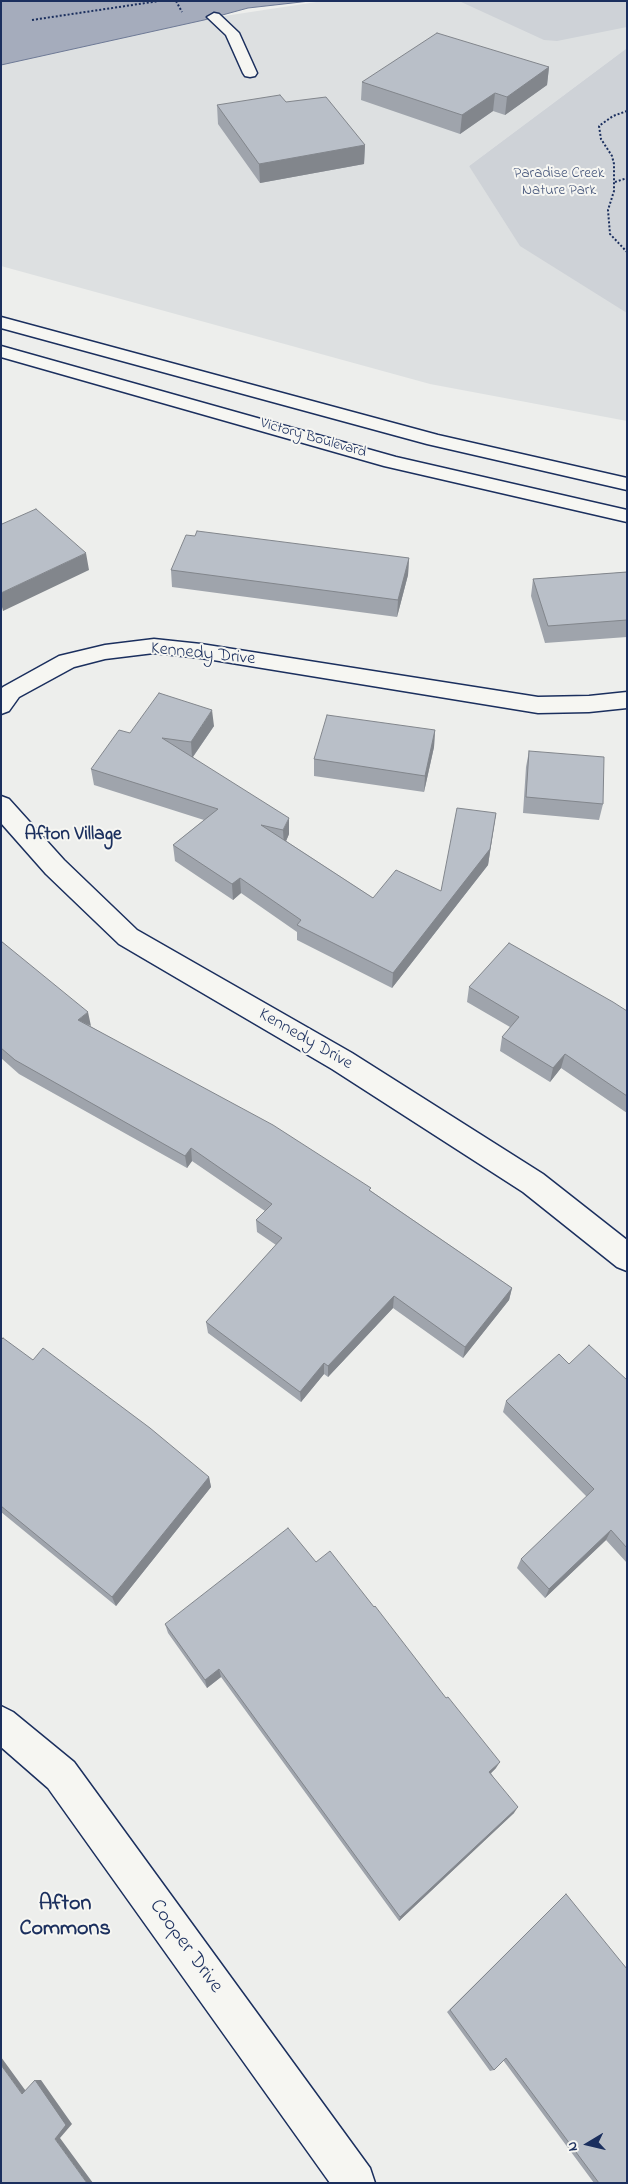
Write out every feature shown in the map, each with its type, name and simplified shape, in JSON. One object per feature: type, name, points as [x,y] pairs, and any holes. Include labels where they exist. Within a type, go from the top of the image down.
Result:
[{"type":"street","points":[[214,17],[232,33],[250,73]]},
{"type":"street","name":"Victory Boulevard","points":[[1,322],[434,440],[627,484]]},
{"type":"street","name":"Victory Boulevard","points":[[1,351],[391,462],[513,492],[627,516]]},
{"type":"street","name":"Kennedy Drive","points":[[1,706],[11,692],[67,661],[105,652],[154,646],[201,651],[538,705],[589,704],[627,700]]},
{"type":"street","name":"Kennedy Drive","points":[[1,805],[55,867],[128,937],[342,1061],[533,1183],[627,1258]]},
{"type":"street","name":"Cooper Drive","points":[[1,1724],[61,1776],[355,2183]]},
{"type":"path","points":[[32,20],[159,1]]},
{"type":"path","points":[[627,111],[613,116],[599,126],[601,139],[612,156],[614,182],[608,210],[610,234],[627,252]]},
{"type":"path","points":[[614,182],[627,178]]},
{"type":"shaded area","points":[[323,1],[627,1],[627,48],[469,166],[627,313],[627,421],[430,384],[1,266],[1,50]]},
{"type":"green space","points":[[459,1],[627,1],[627,27],[557,41],[544,40]]},
{"type":"green space","name":"Paradise Creek Nature Park","points":[[627,48],[627,313],[520,246],[469,166]]},
{"type":"water","points":[[1,1],[310,1],[248,8],[204,20],[1,65]]},
{"type":"building","points":[[437,33],[549,67],[507,97],[495,93],[462,115],[362,82]]},
{"type":"building","points":[[280,95],[286,102],[326,97],[365,145],[259,164],[217,105]]},
{"type":"building","points":[[36,509],[86,553],[1,593],[1,523]]},
{"type":"building","points":[[197,531],[409,558],[398,600],[171,570],[186,535],[195,536]]},
{"type":"building","points":[[627,572],[627,620],[548,626],[533,579]]},
{"type":"building","points":[[159,693],[212,710],[191,742],[162,738],[289,818],[283,830],[261,825],[373,898],[396,870],[441,891],[457,808],[496,813],[490,849],[393,973],[297,925],[301,920],[240,878],[232,884],[173,845],[218,809],[91,769],[119,730],[130,733]]},
{"type":"building","points":[[327,715],[435,730],[425,776],[314,759]]},
{"type":"building","points":[[529,751],[604,757],[603,804],[526,797]]},
{"type":"building","points":[[1,941],[88,1012],[78,1020],[273,1125],[371,1188],[369,1190],[512,1288],[465,1347],[394,1296],[328,1366],[324,1363],[300,1392],[206,1322],[282,1238],[256,1220],[272,1204],[191,1148],[185,1156],[15,1060],[1,1048]]},
{"type":"building","points":[[509,943],[627,1011],[627,1096],[565,1054],[553,1068],[502,1037],[519,1017],[469,987]]},
{"type":"building","points":[[3,1338],[33,1360],[43,1348],[150,1428],[209,1477],[112,1597],[1,1506],[1,1340]]},
{"type":"building","points":[[589,1345],[627,1380],[627,1548],[611,1530],[549,1589],[521,1559],[594,1489],[506,1401],[559,1354],[569,1364]]},
{"type":"building","points":[[288,1528],[316,1562],[330,1551],[446,1698],[448,1697],[500,1762],[489,1772],[518,1807],[400,1917],[219,1669],[205,1680],[165,1624]]},
{"type":"building","points":[[566,1894],[627,1969],[627,2183],[599,2183],[506,2058],[494,2070],[450,2010]]},
{"type":"building","points":[[1,2065],[22,2094],[35,2080],[66,2125],[55,2139],[87,2183],[1,2183]]},
{"type":"district","name":"Afton Village","points":[[73,836]]},
{"type":"district","name":"Afton Commons","points":[[65,1918]]}]
